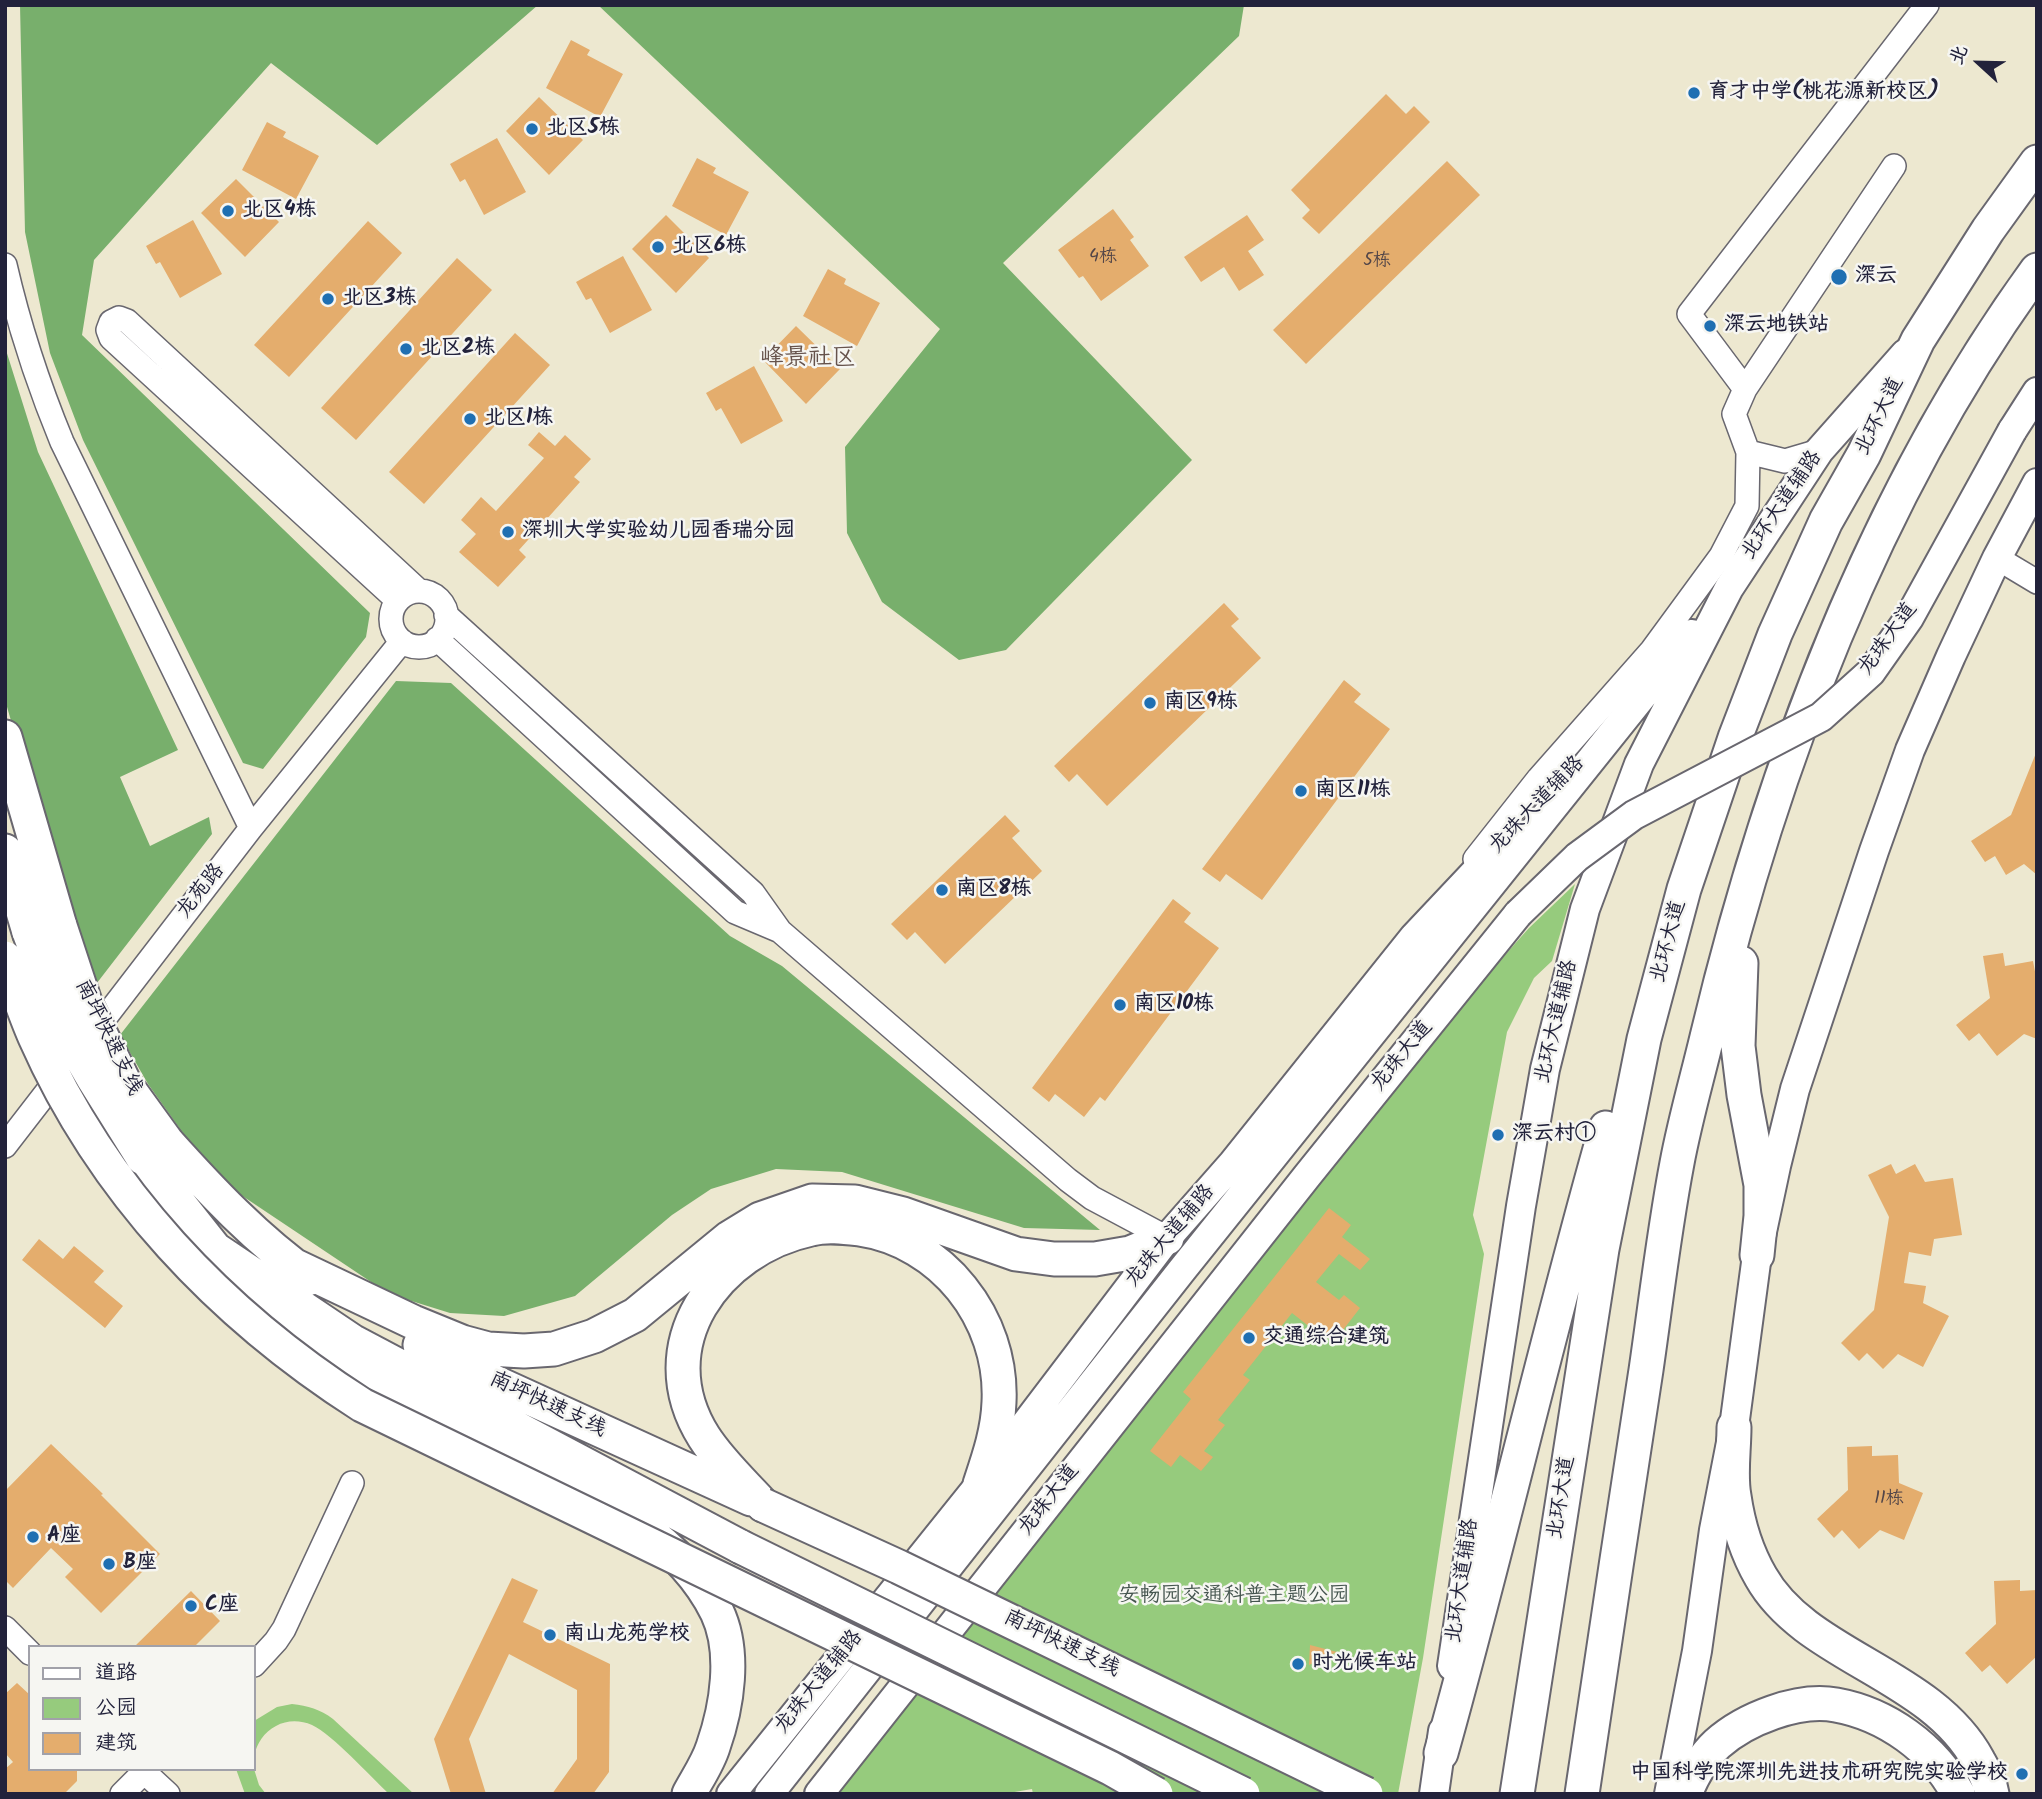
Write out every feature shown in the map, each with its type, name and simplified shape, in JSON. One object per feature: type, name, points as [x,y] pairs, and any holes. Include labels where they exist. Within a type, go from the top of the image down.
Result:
[{"type":"highway","name":"北环大道","points":[[1517,1794],[1602,1249],[1644,1039],[1684,890],[1735,738],[1775,634],[1826,521],[1864,454],[1918,340],[1988,230],[2037,162]]},
{"type":"highway","points":[[1582,1794],[1677,1160],[1720,982],[1754,861],[1831,647],[1908,478],[1966,375],[2037,270]]},
{"type":"highway","name":"南坪快速支线","points":[[5,737],[44,929]]},
{"type":"highway","name":"南坪快速支线","points":[[5,851],[85,1002],[155,1150],[215,1249],[352,1341],[741,1547],[1243,1794]]},
{"type":"highway","points":[[1754,861],[1737,1016],[1744,1095],[1761,1185],[1757,1255]]},
{"type":"highway","points":[[5,958],[35,1037],[61,1088],[94,1144],[150,1222],[196,1272],[248,1322],[319,1377],[362,1405],[1099,1763],[1156,1794]]},
{"type":"highway","points":[[1441,1753],[1566,1269],[1598,1156],[1609,1118],[1644,1039]]},
{"type":"highway","name":"南坪快速支线","points":[[155,1150],[293,1265],[350,1304],[466,1369],[924,1579],[1366,1794]]},
{"type":"highway","points":[[293,1265],[413,1322],[462,1342],[488,1349],[524,1351],[554,1349],[594,1336],[635,1315],[729,1238],[760,1219],[812,1201],[855,1202],[903,1214],[1016,1254],[1054,1259],[1095,1259],[1130,1254],[1167,1238]]},
{"type":"highway","points":[[763,1505],[703,1436],[690,1406],[684,1380],[684,1346],[693,1318],[711,1288],[733,1267],[771,1242],[812,1228],[842,1227],[877,1232],[906,1242],[936,1262],[975,1305],[988,1329],[999,1401],[995,1439],[980,1484]]},
{"type":"highway","points":[[215,1249],[248,1286],[301,1337],[342,1367],[387,1393],[612,1507],[635,1521],[671,1551],[699,1581],[718,1615],[728,1656],[724,1703],[713,1749],[689,1794]]},
{"type":"highway","points":[[1734,1427],[1733,1495],[1744,1540],[1761,1578],[1785,1607],[1813,1631],[1940,1713],[1966,1739],[1990,1782],[1992,1794]]},
{"type":"highway","points":[[1685,1794],[1691,1780],[1715,1746],[1741,1726],[1765,1715],[1799,1706],[1834,1704],[1895,1727],[1920,1746],[1943,1770],[1958,1794]]},
{"type":"main road","name":"北环大道辅路","points":[[1434,1794],[1495,1377],[1545,1069],[1585,909],[1640,764],[1729,588],[1819,451],[1918,340]]},
{"type":"main road","name":"龙珠大道","points":[[819,1794],[1307,1176],[1518,914],[1577,858],[1634,815],[1821,717],[1871,672],[1909,618],[2037,392]]},
{"type":"main road","points":[[1669,1794],[1697,1651],[1714,1530],[1734,1427],[1757,1255],[1795,1089],[1910,750],[1997,558],[2037,483]]},
{"type":"main road","name":"龙珠大道","points":[[769,1794],[1182,1270],[1729,588]]},
{"type":"main road","name":"龙珠大道辅路","points":[[731,1794],[980,1484],[1167,1238],[1233,1163],[1414,937],[1636,703]]},
{"type":"main road","points":[[1182,1270],[1233,1163]]},
{"type":"street","points":[[1745,389],[1689,314],[1927,5]]},
{"type":"street","points":[[1414,937],[1539,778],[1652,650],[1721,556],[1747,506],[1748,452],[1734,414],[1745,389],[1894,166]]},
{"type":"street","points":[[5,265],[24,341],[62,442],[251,828]]},
{"type":"street","points":[[397,600],[111,338],[108,330],[111,322],[119,318],[127,321],[419,591]]},
{"type":"street","points":[[1748,452],[1785,461],[1819,451]]},
{"type":"street","points":[[1997,558],[2037,582]]},
{"type":"street","points":[[419,591],[429,592],[437,598],[446,615],[443,632],[437,639],[419,646],[402,641],[396,634],[391,617],[397,600],[407,593],[419,591]]},
{"type":"street","points":[[446,615],[753,893],[780,931],[1076,1186],[1092,1198],[1167,1238]]},
{"type":"street","points":[[437,639],[735,912],[780,931]]},
{"type":"street","name":"龙苑路","points":[[8,1134],[402,641]]},
{"type":"street","points":[[256,1663],[284,1629],[352,1483]]},
{"type":"street","points":[[5,1628],[28,1651]]},
{"type":"street","points":[[122,1794],[143,1771]]},
{"type":"street","points":[[145,1771],[168,1794]]},
{"type":"green space","points":[[20,5],[538,5],[377,145],[271,63],[94,260],[82,335],[370,613],[366,637],[263,769],[243,763],[83,440],[50,353],[25,232]]},
{"type":"green space","points":[[598,5],[1244,5],[1239,36],[1003,263],[1192,460],[1006,650],[959,660],[882,602],[847,533],[845,447],[940,329]]},
{"type":"green space","points":[[5,347],[38,452],[178,750],[120,777],[150,846],[209,817],[212,834],[90,992],[5,700]]},
{"type":"green space","points":[[396,681],[451,683],[730,936],[782,966],[1100,1230],[1024,1228],[842,1172],[776,1169],[711,1189],[672,1215],[575,1296],[504,1316],[450,1313],[389,1294],[235,1191],[185,1136],[148,1084],[120,1035]]},
{"type":"green space","name":"安畅园交通科普主题公园","points":[[1575,884],[1552,961],[1534,978],[1507,1032],[1473,1215],[1484,1254],[1423,1658],[1398,1794],[1033,1794],[1032,1789],[1003,1794],[828,1794],[1446,1021],[1529,928]]},
{"type":"green space","points":[[292,1704],[314,1708],[333,1719],[414,1794],[389,1794],[330,1737],[303,1722],[294,1721],[272,1728],[262,1738],[256,1750],[256,1720],[277,1707]]},
{"type":"green space","points":[[237,1771],[255,1771],[259,1785],[266,1794],[245,1794]]},
{"type":"building","points":[[571,40],[590,50],[587,55],[623,74],[600,117],[546,88]]},
{"type":"building","points":[[1386,94],[1406,114],[1414,106],[1430,122],[1319,234],[1302,218],[1310,210],[1291,190]]},
{"type":"building","points":[[539,97],[583,140],[549,175],[506,131]]},
{"type":"building","points":[[267,122],[286,132],[283,137],[319,156],[296,199],[242,170]]},
{"type":"building","points":[[497,138],[526,192],[484,215],[465,179],[460,182],[450,164]]},
{"type":"building","points":[[697,158],[716,168],[713,173],[749,192],[726,235],[672,206]]},
{"type":"building","points":[[1447,161],[1480,195],[1306,364],[1273,330]]},
{"type":"building","points":[[236,179],[279,222],[245,257],[201,213]]},
{"type":"building","points":[[1113,209],[1134,237],[1130,240],[1149,266],[1101,301],[1083,276],[1079,278],[1058,250]]},
{"type":"building","points":[[666,215],[709,258],[676,293],[632,249]]},
{"type":"building","points":[[1247,215],[1264,240],[1248,251],[1264,275],[1239,291],[1224,267],[1201,282],[1184,257]]},
{"type":"building","points":[[193,220],[222,274],[180,298],[160,262],[156,264],[146,246]]},
{"type":"building","name":"北区3栋","points":[[368,221],[402,253],[289,377],[254,345]]},
{"type":"building","points":[[623,256],[652,310],[610,333],[591,298],[586,300],[576,282]]},
{"type":"building","name":"北区2栋","points":[[457,258],[492,290],[356,440],[321,408]]},
{"type":"building","points":[[828,269],[846,279],[844,284],[880,303],[857,346],[803,316]]},
{"type":"building","points":[[796,326],[840,369],[806,404],[763,360]]},
{"type":"building","name":"北区1栋","points":[[515,333],[550,365],[424,504],[389,472]]},
{"type":"building","points":[[754,366],[783,421],[741,444],[721,408],[716,411],[706,393]]},
{"type":"building","points":[[539,432],[555,446],[565,435],[591,459],[574,477],[580,482],[519,550],[526,557],[498,587],[459,552],[476,534],[461,520],[481,497],[496,511],[544,458],[528,445]]},
{"type":"building","name":"南区9栋","points":[[1224,603],[1239,619],[1231,626],[1261,658],[1107,806],[1077,774],[1069,782],[1054,766]]},
{"type":"building","name":"南区11栋","points":[[1344,680],[1361,694],[1354,702],[1390,729],[1262,900],[1226,874],[1220,882],[1202,869]]},
{"type":"building","points":[[2036,753],[2037,875],[2024,864],[2006,875],[1995,856],[1985,862],[1971,841],[2011,815]]},
{"type":"building","name":"南区8栋","points":[[1005,815],[1020,831],[1012,838],[1042,871],[945,964],[915,932],[907,940],[891,924]]},
{"type":"building","name":"南区10栋","points":[[1173,899],[1191,913],[1184,922],[1219,948],[1105,1101],[1100,1097],[1084,1117],[1055,1094],[1049,1102],[1032,1088]]},
{"type":"building","points":[[2003,953],[2005,966],[2033,961],[2037,982],[2037,1039],[2024,1034],[1997,1056],[1979,1033],[1969,1041],[1956,1025],[1990,998],[1983,956]]},
{"type":"building","points":[[1891,1164],[1896,1174],[1915,1164],[1925,1182],[1953,1178],[1962,1235],[1934,1239],[1931,1256],[1909,1252],[1904,1283],[1926,1286],[1923,1303],[1949,1316],[1923,1367],[1898,1354],[1883,1369],[1867,1353],[1859,1361],[1841,1343],[1874,1310],[1889,1217],[1868,1175]]},
{"type":"building","name":"交通综合建筑","points":[[1329,1208],[1351,1225],[1342,1237],[1370,1259],[1360,1270],[1339,1254],[1316,1282],[1339,1300],[1344,1295],[1360,1308],[1343,1330],[1336,1325],[1325,1339],[1292,1313],[1243,1375],[1250,1380],[1218,1420],[1225,1425],[1204,1451],[1213,1457],[1201,1471],[1180,1455],[1171,1467],[1150,1451],[1191,1399],[1183,1392]]},
{"type":"building","points":[[39,1239],[63,1259],[74,1246],[104,1271],[94,1282],[123,1306],[105,1328],[22,1260]]},
{"type":"building","points":[[51,1444],[160,1554],[101,1613],[65,1577],[73,1569],[51,1548],[13,1588],[5,1580],[5,1491]]},
{"type":"building","points":[[1872,1446],[1872,1456],[1898,1455],[1899,1483],[1923,1493],[1904,1540],[1880,1530],[1859,1549],[1842,1530],[1834,1538],[1817,1519],[1848,1490],[1847,1447]]},
{"type":"building","points":[[512,1578],[538,1590],[523,1622],[610,1664],[609,1772],[593,1794],[552,1794],[577,1759],[577,1690],[509,1654],[469,1739],[486,1794],[451,1794],[434,1739]]},
{"type":"building","points":[[2020,1580],[2020,1591],[2037,1590],[2037,1656],[2007,1684],[1990,1665],[1982,1672],[1965,1653],[1996,1624],[1994,1581]]},
{"type":"building","name":"C座","points":[[191,1591],[220,1621],[196,1645],[136,1645]]},
{"type":"building","points":[[1310,1645],[1337,1652],[1309,1665]]},
{"type":"building","points":[[17,1683],[28,1693],[28,1771],[77,1771],[77,1781],[64,1794],[5,1794],[5,1769],[13,1762],[5,1753],[5,1694]]},
{"type":"place","name":"育才中学(桃花源新校区)","points":[[1694,93]]},
{"type":"place","name":"北区5栋","points":[[532,129]]},
{"type":"place","name":"北区4栋","points":[[228,211]]},
{"type":"place","name":"北区6栋","points":[[658,247]]},
{"type":"place","name":"深云","points":[[1839,277]]},
{"type":"place","name":"北区3栋","points":[[328,299]]},
{"type":"place","name":"深云地铁站","points":[[1710,326]]},
{"type":"place","name":"北区2栋","points":[[406,349]]},
{"type":"place","name":"北区1栋","points":[[470,419]]},
{"type":"place","name":"深圳大学实验幼儿园香瑞分园","points":[[508,532]]},
{"type":"place","name":"南区9栋","points":[[1150,703]]},
{"type":"place","name":"南区11栋","points":[[1301,791]]},
{"type":"place","name":"南区8栋","points":[[942,890]]},
{"type":"place","name":"南区10栋","points":[[1120,1005]]},
{"type":"place","name":"深云村①","points":[[1498,1135]]},
{"type":"place","name":"交通综合建筑","points":[[1249,1338]]},
{"type":"place","name":"A座","points":[[33,1537]]},
{"type":"place","name":"B座","points":[[109,1564]]},
{"type":"place","name":"C座","points":[[191,1606]]},
{"type":"place","name":"南山龙苑学校","points":[[550,1635]]},
{"type":"place","name":"时光候车站","points":[[1298,1664]]},
{"type":"place","name":"中国科学院深圳先进技术研究院实验学校","points":[[2022,1774]]},
{"type":"district","name":"峰景社区","points":[[808,360]]}]
